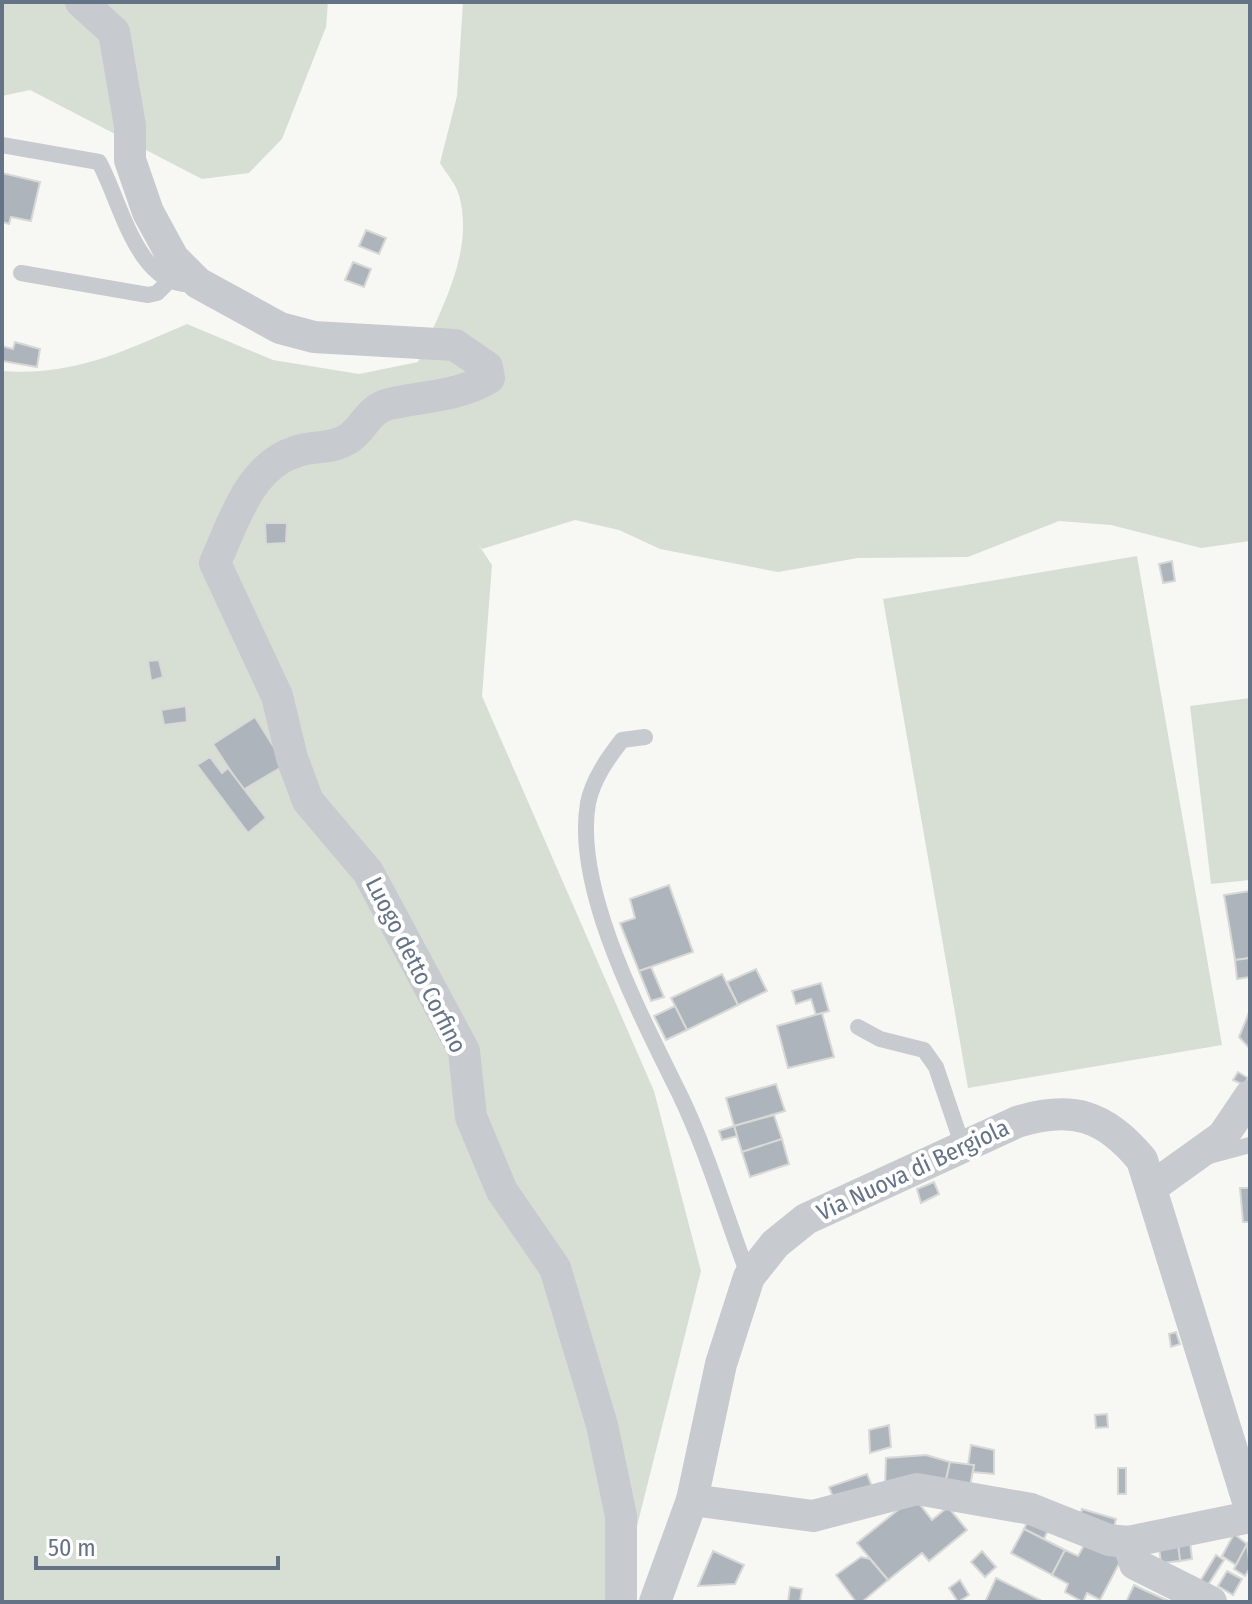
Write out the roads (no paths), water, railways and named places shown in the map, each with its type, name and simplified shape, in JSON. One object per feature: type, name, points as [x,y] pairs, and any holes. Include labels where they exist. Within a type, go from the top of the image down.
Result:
[{"type":"street","name":"Luogo detto Corfino","points":[[81,2],[114,32],[130,126],[130,160],[148,212],[184,282],[280,328],[314,337],[455,345],[487,367],[489,378],[473,388],[384,405],[369,415],[351,438],[330,448],[295,451],[264,469],[241,504],[215,563],[277,696],[292,758],[308,801],[368,872],[464,1051],[471,1117],[502,1191],[555,1268],[602,1425],[621,1516],[621,1602]]},
{"type":"street","points":[[1152,1187],[1223,1136],[1250,1096]]},
{"type":"street","name":"Via Nuova di Bergiola","points":[[655,1602],[692,1500],[721,1364],[749,1277],[775,1244],[806,1219],[1017,1122],[1044,1114],[1073,1114],[1100,1122],[1124,1138],[1142,1160],[1250,1508]]},
{"type":"street","points":[[692,1500],[813,1516],[917,1489],[1031,1509],[1109,1540],[1128,1542],[1250,1517]]},
{"type":"street","points":[[1128,1542],[1135,1564],[1211,1602]]},
{"type":"lane","points":[[2,145],[99,162],[110,181],[124,222],[148,262],[184,282]]},
{"type":"lane","points":[[21,273],[148,295],[184,282]]},
{"type":"lane","points":[[645,737],[622,740],[603,765],[588,802],[593,876],[629,993],[681,1097],[749,1277]]},
{"type":"lane","points":[[858,1027],[880,1039],[924,1050],[936,1067],[963,1147]]},
{"type":"lane","points":[[1194,1156],[1250,1145]]}]
